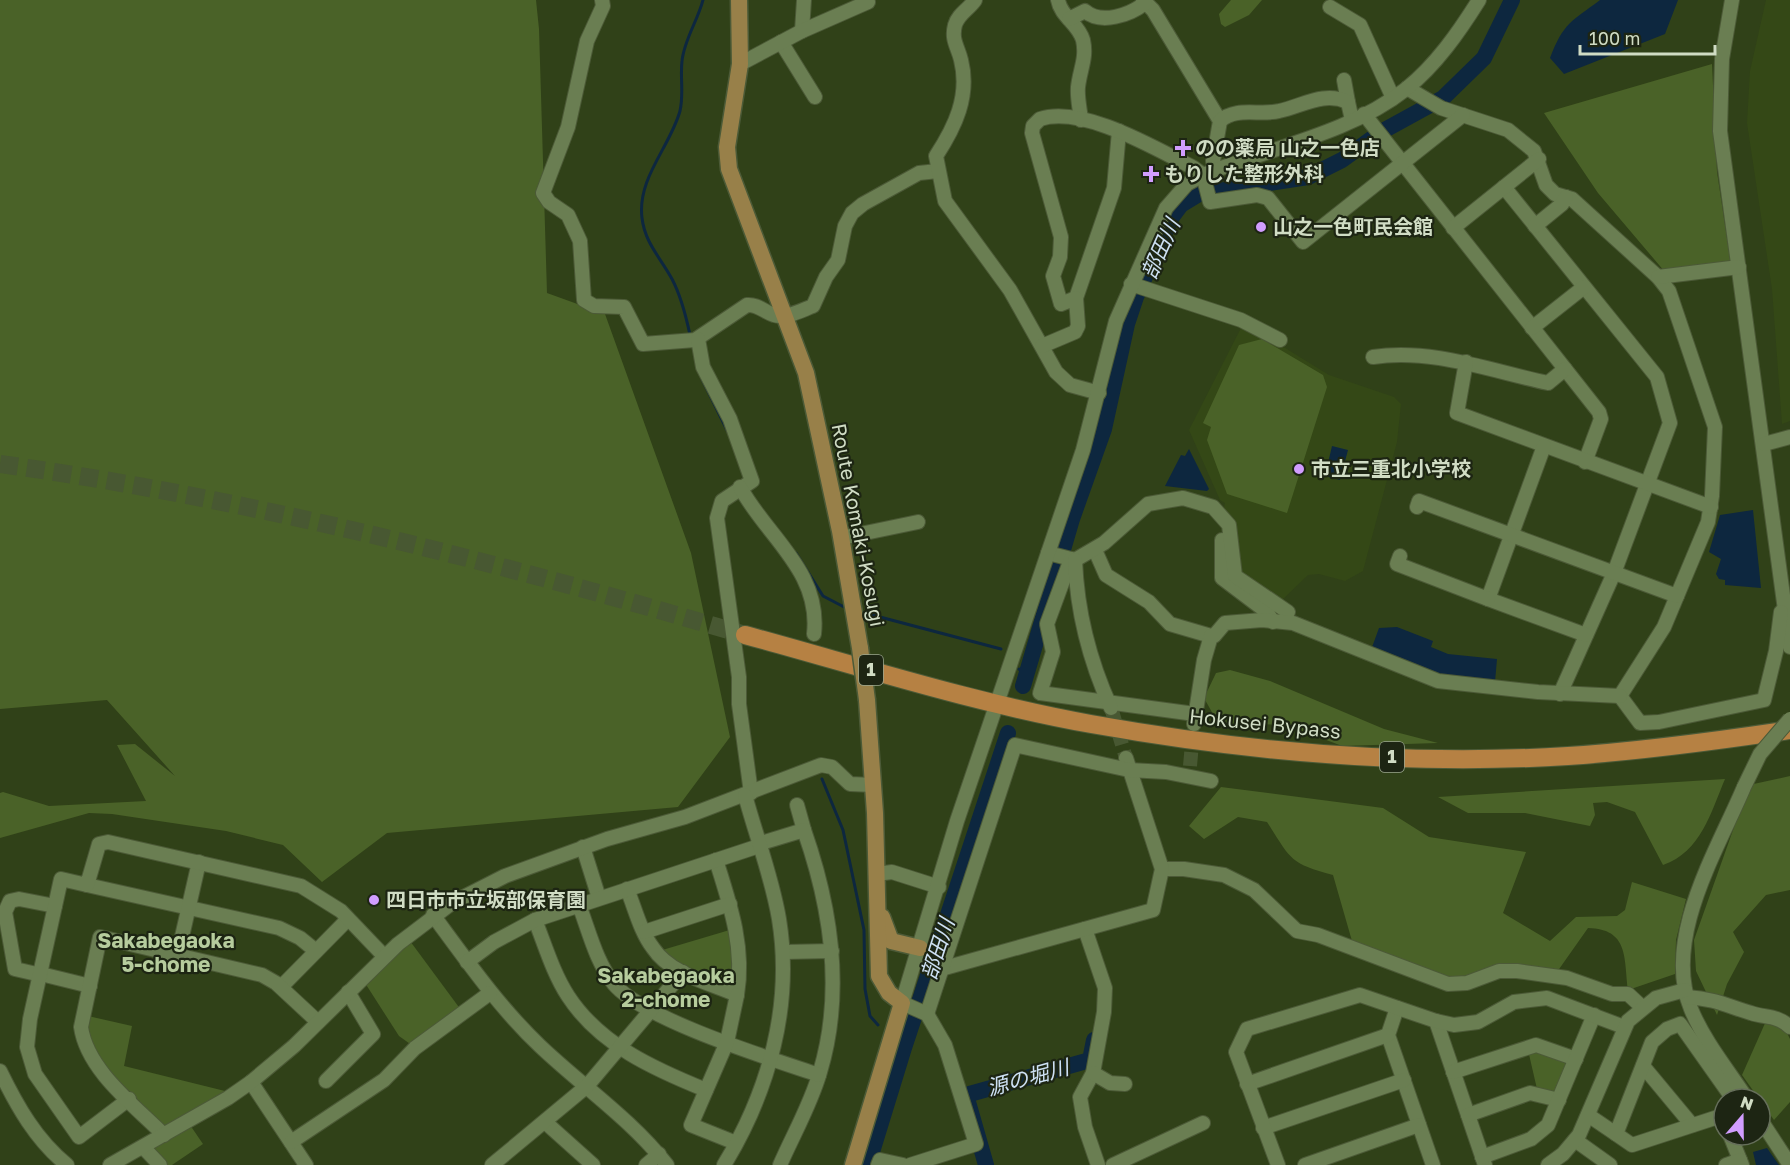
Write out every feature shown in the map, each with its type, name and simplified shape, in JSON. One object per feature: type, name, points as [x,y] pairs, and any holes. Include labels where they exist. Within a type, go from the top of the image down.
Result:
[{"type":"highway","name":"Hokusei Bypass","points":[[745,635],[997,703],[1089,724],[1262,748],[1422,759],[1565,756],[1632,751],[1790,730]]},
{"type":"main road","name":"Route Komaki-Kosugi","points":[[739,0],[740,64],[727,147],[729,169],[806,373],[841,538],[867,700],[873,785],[879,976],[889,993],[915,1009]]},
{"type":"main road","points":[[876,896],[886,932],[891,941],[920,948]]},
{"type":"main road","points":[[853,1165],[915,1009]]},
{"type":"street","points":[[602,0],[603,6],[587,41],[568,127],[543,193],[549,202],[568,215],[580,241],[582,297],[586,303],[594,306],[624,307],[642,343],[646,346],[693,340],[747,305],[753,305],[776,316],[783,316],[813,306],[826,277],[838,260],[848,219],[858,208],[919,172],[938,171]]},
{"type":"street","points":[[802,31],[804,0]]},
{"type":"street","points":[[975,0],[958,18],[954,30],[953,41],[961,57],[963,96],[951,133],[936,156],[942,194],[950,210],[1010,290],[1063,380],[1099,393]]},
{"type":"street","points":[[1058,0],[1063,13],[1080,32],[1085,51],[1078,87],[1082,120]]},
{"type":"street","points":[[910,1165],[976,1144],[945,1045],[915,1009],[920,948],[957,821],[1051,554],[1099,393],[1116,321],[1138,287],[1166,208],[1187,184],[1208,183],[1358,117],[1393,98],[1407,88],[1446,47],[1479,0]]},
{"type":"street","points":[[1732,0],[1722,59],[1720,131],[1784,588],[1790,646]]},
{"type":"street","points":[[1069,19],[1085,11],[1095,17],[1106,19],[1139,8],[1144,1],[1153,10],[1220,121],[1208,183],[1210,202],[1257,195],[1268,198],[1303,242],[1463,115]]},
{"type":"street","points":[[740,64],[802,31],[868,2]]},
{"type":"street","points":[[1330,7],[1360,25],[1393,98]]},
{"type":"street","points":[[781,42],[815,97]]},
{"type":"street","points":[[1344,80],[1348,102],[1358,117],[1378,134],[1599,412],[1601,419],[1585,462]]},
{"type":"street","points":[[1407,88],[1441,108],[1508,130],[1534,151],[1539,159],[1542,178],[1546,185],[1555,194],[1572,199],[1658,277],[1669,291],[1715,427],[1711,507],[1708,522],[1665,627],[1620,696]]},
{"type":"street","points":[[1220,121],[1233,113],[1276,112],[1314,99],[1336,98],[1348,102]]},
{"type":"street","points":[[1076,298],[1061,304],[1053,276],[1060,257],[1061,237],[1032,133],[1036,122],[1044,117],[1082,120],[1106,125],[1194,168],[1208,183]]},
{"type":"street","points":[[1042,346],[1075,332],[1078,326],[1076,298],[1114,188],[1119,131]]},
{"type":"street","points":[[1453,228],[1539,159]]},
{"type":"street","points":[[1504,187],[1657,377],[1670,423],[1614,573],[1560,694]]},
{"type":"street","points":[[1535,226],[1562,204],[1566,197]]},
{"type":"street","points":[[1658,277],[1739,267]]},
{"type":"street","points":[[1138,287],[1241,320],[1280,340]]},
{"type":"street","points":[[1532,328],[1584,287]]},
{"type":"street","points":[[693,340],[742,447],[744,486],[756,514],[795,560],[815,607],[814,634]]},
{"type":"street","points":[[1373,357],[1398,354],[1466,362],[1548,383],[1565,369]]},
{"type":"street","points":[[1466,362],[1457,413],[1711,507]]},
{"type":"street","points":[[1764,444],[1790,437]]},
{"type":"street","points":[[1488,599],[1544,446]]},
{"type":"street","points":[[724,1165],[736,1143],[772,1059],[780,1022],[783,952],[775,902],[748,794],[739,704],[739,677],[717,519],[722,501],[744,486]]},
{"type":"street","points":[[1051,554],[1071,560],[1095,550],[1148,504],[1173,498],[1203,502],[1213,507],[1229,525],[1235,576],[1288,612]]},
{"type":"street","points":[[1417,507],[1419,501],[1677,596]]},
{"type":"street","points":[[1203,502],[1206,511],[1221,529],[1222,578],[1268,612],[1273,622]]},
{"type":"street","points":[[841,538],[918,522]]},
{"type":"street","points":[[1095,550],[1106,575],[1149,602],[1170,624],[1211,636],[1214,636],[1225,623],[1293,623],[1438,681],[1560,694],[1620,696]]},
{"type":"street","points":[[1400,556],[1397,564],[1586,634]]},
{"type":"street","points":[[1071,560],[1079,613],[1110,706]]},
{"type":"street","points":[[1071,560],[1047,624],[1053,652],[1040,693],[1195,719],[1211,636]]},
{"type":"street","points":[[1620,696],[1640,723],[1659,722],[1764,700],[1776,651],[1784,588]]},
{"type":"street","points":[[1739,1087],[1700,1028],[1686,994],[1683,954],[1690,915],[1744,787],[1760,754],[1790,719]]},
{"type":"street","points":[[915,1009],[941,969],[1016,745],[1166,772],[1189,771],[1211,781]]},
{"type":"street","points":[[941,969],[1153,910],[1162,869],[1127,764]]},
{"type":"street","points":[[110,1165],[251,1082],[276,1063],[384,956],[433,915],[487,884],[583,847],[659,826],[817,766],[832,767],[850,784],[873,785]]},
{"type":"street","points":[[780,1165],[819,1075],[831,1015],[832,951],[825,900],[797,805]]},
{"type":"street","points":[[467,962],[494,942],[535,920],[804,830]]},
{"type":"street","points":[[87,885],[95,850],[102,842],[291,882],[322,896],[348,918],[384,956]]},
{"type":"street","points":[[583,847],[599,898]]},
{"type":"street","points":[[716,860],[730,904],[738,949],[737,995],[727,1042],[691,1125],[736,1143]]},
{"type":"street","points":[[178,954],[199,862]]},
{"type":"street","points":[[1162,869],[1184,869],[1224,875],[1254,890],[1297,931],[1318,935],[1442,982],[1467,982],[1499,971],[1543,974],[1567,978],[1612,994],[1629,994],[1642,1007]]},
{"type":"street","points":[[876,874],[892,872],[939,886]]},
{"type":"street","points":[[129,1099],[79,1137],[33,1070],[27,1047],[61,879],[279,928],[300,938],[316,951]]},
{"type":"street","points":[[627,889],[644,932],[661,958],[683,972],[737,995]]},
{"type":"street","points":[[55,906],[19,899],[10,901],[5,912],[15,969],[90,986]]},
{"type":"street","points":[[644,932],[730,904]]},
{"type":"street","points":[[579,905],[598,957],[609,977],[623,993],[650,1011],[819,1075]]},
{"type":"street","points":[[433,915],[490,993],[542,1048],[587,1086],[663,1160],[646,1165]]},
{"type":"street","points":[[281,987],[348,918]]},
{"type":"street","points":[[535,920],[569,998],[595,1026],[632,1057],[706,1090]]},
{"type":"street","points":[[1085,929],[1105,988],[1104,1012],[1094,1073],[1080,1097],[1085,1127],[1098,1165]]},
{"type":"street","points":[[164,1135],[108,1078],[88,1049],[82,1035],[81,1027],[100,937],[251,971],[269,978],[318,1022]]},
{"type":"street","points":[[783,952],[832,951]]},
{"type":"street","points":[[492,1165],[587,1086],[683,972]]},
{"type":"street","points":[[326,1081],[373,1034],[348,992]]},
{"type":"street","points":[[291,1142],[384,1080],[415,1048],[490,993]]},
{"type":"street","points":[[1548,1165],[1563,1154],[1575,1140],[1588,1115],[1624,1027],[1642,1007],[1663,995],[1686,994],[1715,999],[1752,1013],[1774,1016],[1790,1027]]},
{"type":"street","points":[[1278,1165],[1236,1052],[1247,1029],[1359,995],[1454,1025],[1485,1019],[1514,1002],[1547,998],[1624,1027]]},
{"type":"street","points":[[1397,1008],[1388,1035],[1433,1165]]},
{"type":"street","points":[[1436,1021],[1484,1161],[1537,1136],[1548,1125],[1594,1015]]},
{"type":"street","points":[[1616,1134],[1652,1042],[1667,1029],[1680,1024],[1725,1087]]},
{"type":"street","points":[[1247,1084],[1388,1035]]},
{"type":"street","points":[[1453,1072],[1536,1045],[1576,1059]]},
{"type":"street","points":[[1642,1066],[1692,1125]]},
{"type":"street","points":[[0,1071],[12,1096],[34,1131],[67,1165]]},
{"type":"street","points":[[1094,1073],[1110,1083],[1125,1084]]},
{"type":"street","points":[[1263,1128],[1404,1080]]},
{"type":"street","points":[[251,1082],[306,1165]]},
{"type":"street","points":[[1468,1115],[1530,1093],[1543,1094],[1559,1100]]},
{"type":"street","points":[[1588,1115],[1632,1145],[1712,1120]]},
{"type":"street","points":[[545,1122],[593,1165]]},
{"type":"street","points":[[1113,1165],[1203,1124]]},
{"type":"street","points":[[1305,1165],[1419,1125]]},
{"type":"street","points":[[1772,1137],[1790,1165]]},
{"type":"street","points":[[1575,1140],[1610,1165]]},
{"type":"street","points":[[143,1147],[160,1165]]},
{"type":"street","points":[[1726,1165],[1741,1162],[1735,1147]]},
{"type":"street","points":[[878,1165],[880,1160],[903,1165]]},
{"type":"shaded area","points":[[0,0],[536,0],[539,29],[547,293],[605,314],[691,553],[730,737],[678,807],[387,833],[322,882],[283,845],[226,831],[112,814],[89,813],[0,838],[0,793],[3,792],[49,806],[146,801],[117,745],[135,744],[175,776],[107,700],[0,709]]},
{"type":"shaded area","points":[[1231,0],[1262,0],[1249,15],[1225,27],[1221,24],[1219,14]]},
{"type":"shaded area","points":[[1766,0],[1790,0],[1790,421],[1782,424],[1772,289],[1747,123],[1750,71]]},
{"type":"shaded area","points":[[1712,64],[1717,172],[1731,265],[1665,272],[1598,193],[1544,113]]},
{"type":"shaded area","name":"市立三重北小学校","points":[[1242,326],[1267,337],[1329,375],[1394,397],[1401,404],[1397,442],[1363,571],[1345,581],[1319,574],[1308,575],[1282,600],[1240,571],[1223,512],[1225,503],[1220,500],[1189,430]]},
{"type":"shaded area","points":[[1262,339],[1323,375],[1327,387],[1287,513],[1227,494],[1207,440],[1211,427],[1203,423],[1239,345]]},
{"type":"shaded area","points":[[1230,670],[1270,681],[1384,729],[1438,743],[1342,746],[1287,725],[1218,723],[1204,698],[1216,673]]},
{"type":"shaded area","points":[[1790,776],[1790,890],[1766,895],[1733,932],[1744,952],[1727,984],[1717,1015],[1696,971],[1694,940],[1749,785]]},
{"type":"shaded area","points":[[1725,779],[1696,841],[1676,859],[1663,865],[1635,812],[1607,802],[1593,803],[1595,815],[1590,826],[1525,813],[1468,813],[1438,797]]},
{"type":"shaded area","points":[[1221,787],[1383,808],[1429,837],[1526,852],[1503,913],[1550,941],[1576,917],[1617,916],[1625,910],[1632,882],[1686,899],[1676,940],[1675,974],[1628,990],[1622,947],[1618,940],[1601,930],[1588,928],[1557,972],[1444,979],[1352,941],[1333,875],[1308,867],[1292,858],[1267,822],[1238,817],[1204,839],[1189,826]]},
{"type":"shaded area","points":[[733,929],[736,988],[676,965],[659,951]]},
{"type":"shaded area","points":[[410,941],[461,1010],[413,1046],[399,1036],[365,983]]},
{"type":"shaded area","points":[[88,1016],[132,1026],[124,1066],[225,1091],[215,1099],[163,1127],[126,1091],[102,1062],[93,1047],[88,1031]]},
{"type":"shaded area","points":[[1766,1021],[1784,1027],[1790,1039],[1790,1102],[1774,1120],[1772,1117],[1772,1087],[1751,1087],[1742,1075]]},
{"type":"shaded area","points":[[1532,1049],[1569,1064],[1558,1092],[1553,1094],[1537,1089],[1528,1050]]},
{"type":"shaded area","points":[[190,1125],[203,1144],[172,1165],[165,1165],[151,1147]]},
{"type":"water","points":[[1600,0],[1678,0],[1665,34],[1564,74],[1550,58],[1555,46],[1569,24]]},
{"type":"water","points":[[1332,446],[1348,450],[1340,480],[1325,476]]},
{"type":"water","points":[[1189,449],[1209,489],[1207,491],[1165,486],[1181,455],[1185,456]]},
{"type":"water","points":[[1753,510],[1761,588],[1725,585],[1725,580],[1719,579],[1716,574],[1721,559],[1709,552],[1720,515]]},
{"type":"water","points":[[1397,627],[1433,641],[1431,647],[1448,654],[1497,659],[1495,682],[1441,677],[1371,650],[1379,628]]},
{"type":"water","points":[[1767,1148],[1779,1165],[1756,1165],[1753,1152]]},
{"type":"waterway","points":[[690,335],[675,286],[646,235],[642,218],[642,203],[649,176],[680,111],[683,53],[703,0]]},
{"type":"waterway","name":"部田川","points":[[1023,686],[1072,519],[1104,429],[1127,324],[1136,297],[1172,217],[1181,205],[1199,194],[1308,177],[1342,160],[1381,132],[1443,98],[1484,58],[1512,0]]},
{"type":"waterway","points":[[702,379],[728,432]]},
{"type":"waterway","points":[[796,553],[823,596],[846,608]]},
{"type":"waterway","points":[[861,612],[1001,649]]},
{"type":"waterway","points":[[1019,669],[1026,675]]},
{"type":"waterway","name":"部田川","points":[[868,1165],[904,1048],[1008,733]]},
{"type":"waterway","points":[[822,779],[843,830],[864,930],[865,989],[870,1016],[878,1025]]},
{"type":"waterway","name":"源の堀川","points":[[986,1165],[966,1095],[1090,1060],[1094,1040]]},
{"type":"tunnel","points":[[0,464],[189,495],[376,536],[469,558],[745,635]]},
{"type":"tunnel","points":[[1112,711],[1126,758]]},
{"type":"tunnel","points":[[1190,766],[1193,732]]},
{"type":"place","name":"のの薬局 山之一色店","points":[[1183,148]]},
{"type":"place","name":"もりした整形外科","points":[[1151,174]]},
{"type":"place","name":"山之一色町民会館","points":[[1261,227]]},
{"type":"place","name":"市立三重北小学校","points":[[1299,469]]},
{"type":"place","name":"四日市市立坂部保育園","points":[[374,900]]},
{"type":"district","name":"Sakabegaoka 5-chome","points":[[166,953]]},
{"type":"district","name":"Sakabegaoka 2-chome","points":[[666,988]]}]
